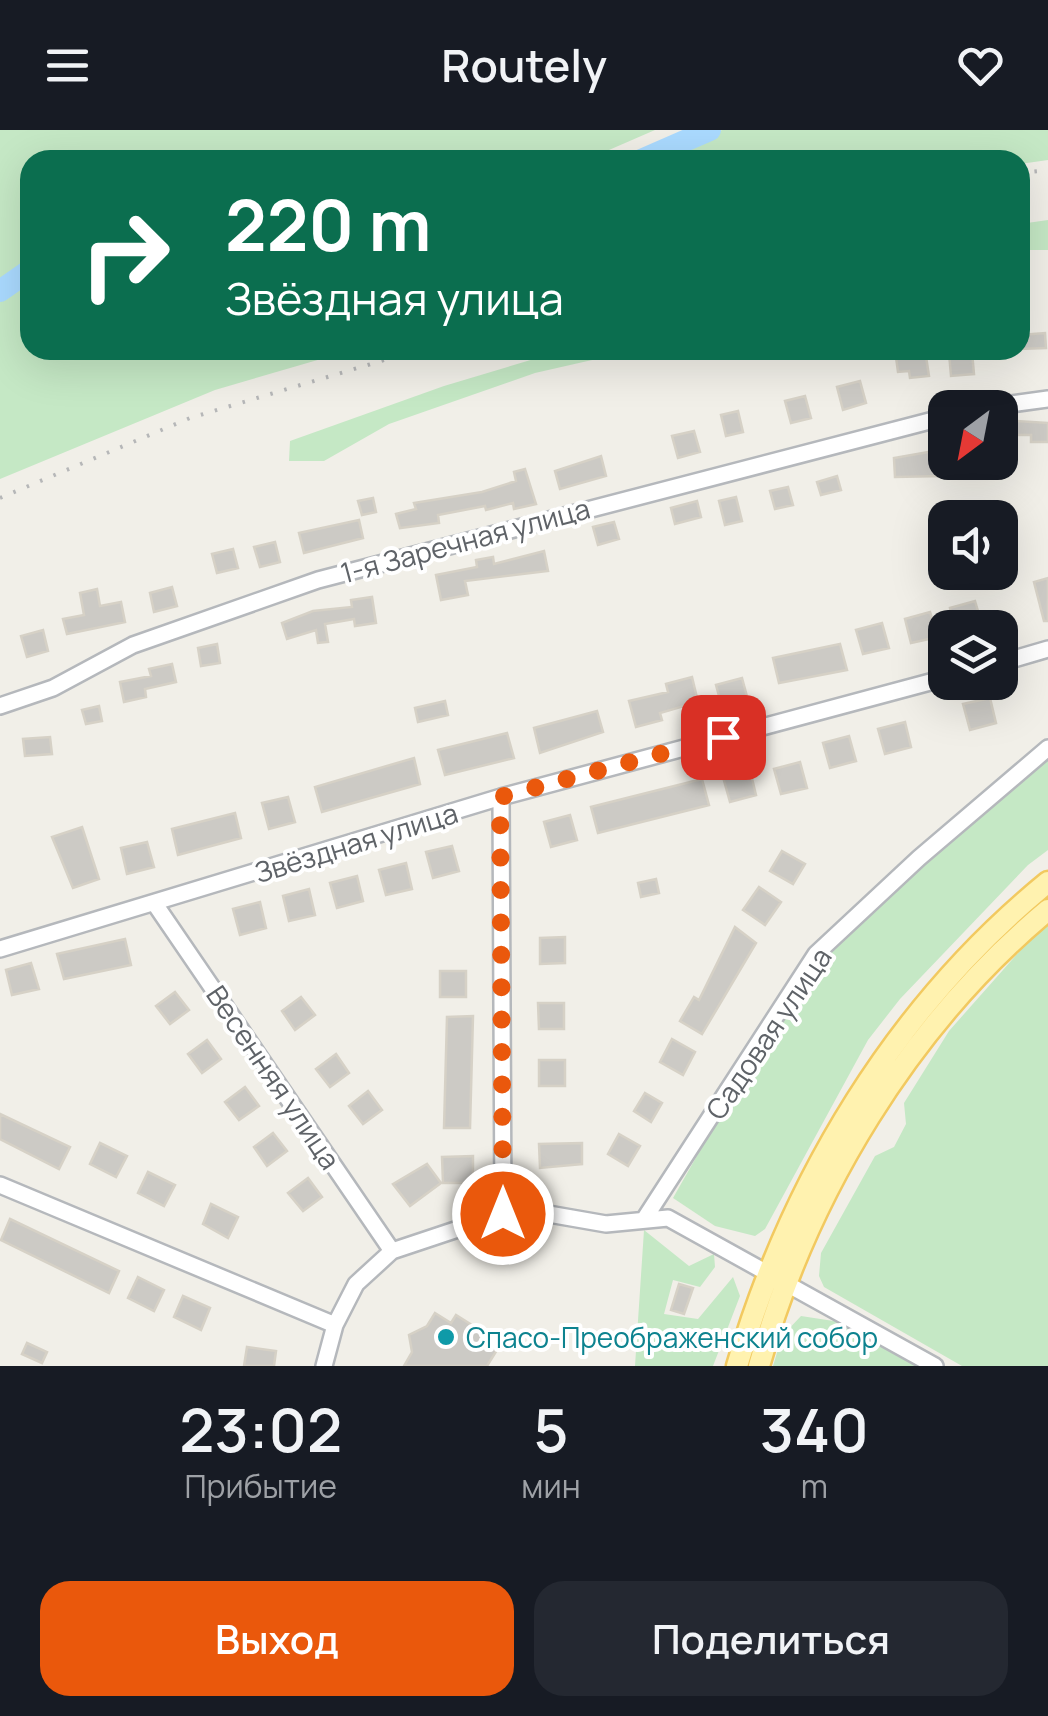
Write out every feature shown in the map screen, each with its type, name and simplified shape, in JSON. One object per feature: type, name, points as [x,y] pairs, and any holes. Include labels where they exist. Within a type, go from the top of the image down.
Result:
[{"type":"main road","points":[[759,1366],[778,1280],[826,1150],[874,1070],[968,959],[1048,882]]},
{"type":"main road","points":[[738,1366],[778,1280],[865,1123],[968,986],[1048,910]]},
{"type":"street","points":[[1018,403],[1048,399]]},
{"type":"street","name":"1-я Заречная улица","points":[[0,706],[54,688],[133,645],[318,580],[928,420]]},
{"type":"street","points":[[1018,658],[1048,649]]},
{"type":"street","name":"Звёздная улица","points":[[0,949],[500,797],[928,683]]},
{"type":"street","name":"Садовая улица","points":[[645,1218],[816,954],[919,858],[1048,748]]},
{"type":"street","points":[[500,797],[503,1214]]},
{"type":"street","name":"Весенняя улица","points":[[155,904],[392,1251]]},
{"type":"street","points":[[0,1186],[335,1326]]},
{"type":"street","points":[[324,1366],[335,1326],[356,1284],[392,1251],[503,1214],[543,1212],[606,1224],[668,1218],[934,1366]]},
{"type":"green space","points":[[0,130],[655,130],[609,150],[20,150],[20,271],[0,285]]},
{"type":"green space","points":[[722,130],[1048,130],[1048,160],[1030,163],[1030,150],[675,150]]},
{"type":"green space","points":[[1048,220],[1048,250],[1030,250],[1030,223]]},
{"type":"green space","points":[[20,282],[20,360],[318,360],[215,390],[0,479],[0,296]]},
{"type":"green space","points":[[531,360],[592,360],[535,373],[389,424],[324,461],[289,461],[290,441],[444,386]]},
{"type":"green space","points":[[1048,750],[1048,850],[1028,865],[900,999],[868,1040],[765,1229],[755,1236],[715,1226],[673,1198],[778,1013],[823,948]]},
{"type":"green space","points":[[1048,919],[1048,1366],[962,1366],[824,1287],[819,1276],[821,1253],[875,1156],[894,1147],[906,1124],[904,1103],[949,1031]]},
{"type":"green space","points":[[644,1230],[689,1266],[714,1254],[715,1267],[700,1287],[673,1280],[664,1314],[698,1319],[733,1277],[740,1296],[713,1366],[635,1366]]},
{"type":"green space","points":[[801,1316],[840,1322],[920,1366],[773,1366],[782,1336]]},
{"type":"building","points":[[1045,333],[1046,348],[1030,349],[1030,334]]},
{"type":"building","points":[[896,360],[927,360],[929,376],[910,378],[909,371],[898,372]]},
{"type":"building","points":[[950,360],[973,360],[974,374],[951,376]]},
{"type":"building","points":[[860,381],[866,403],[843,410],[837,387]]},
{"type":"building","points":[[805,396],[811,418],[791,423],[785,401]]},
{"type":"building","points":[[738,411],[743,432],[726,436],[721,415]]},
{"type":"building","points":[[1018,421],[1048,423],[1048,442],[1031,442],[1031,435],[1018,435]]},
{"type":"building","points":[[694,431],[700,452],[678,458],[672,436]]},
{"type":"building","points":[[928,452],[928,476],[895,477],[894,458]]},
{"type":"building","points":[[601,456],[606,476],[560,489],[555,471]]},
{"type":"building","points":[[525,469],[536,504],[514,509],[513,503],[486,510],[485,506],[438,515],[439,523],[400,528],[396,514],[416,509],[414,503],[482,492],[516,481],[514,472]]},
{"type":"building","points":[[837,476],[841,490],[821,495],[817,482]]},
{"type":"building","points":[[788,487],[793,505],[775,509],[770,491]]},
{"type":"building","points":[[736,497],[742,521],[725,525],[719,501]]},
{"type":"building","points":[[373,498],[376,512],[362,515],[358,501]]},
{"type":"building","points":[[697,501],[701,517],[675,524],[671,508]]},
{"type":"building","points":[[359,520],[363,538],[304,553],[299,533]]},
{"type":"building","points":[[614,522],[619,539],[598,545],[593,527]]},
{"type":"building","points":[[275,542],[280,562],[260,567],[254,547]]},
{"type":"building","points":[[233,549],[238,568],[217,573],[212,554]]},
{"type":"building","points":[[544,551],[548,571],[465,581],[468,595],[441,600],[436,575],[477,567],[476,560],[493,557],[494,564]]},
{"type":"building","points":[[1048,578],[1048,621],[1044,621],[1034,582]]},
{"type":"building","points":[[172,587],[177,606],[154,612],[150,593]]},
{"type":"building","points":[[97,589],[100,606],[121,602],[125,622],[67,634],[63,619],[84,615],[80,593]]},
{"type":"building","points":[[372,597],[376,623],[355,626],[354,619],[325,624],[328,642],[318,643],[316,630],[287,639],[282,623],[313,611],[352,607],[351,600]]},
{"type":"building","points":[[975,601],[978,610],[950,610]]},
{"type":"building","points":[[928,613],[928,639],[911,643],[905,619]]},
{"type":"building","points":[[882,623],[889,648],[863,654],[856,630]]},
{"type":"building","points":[[43,630],[48,651],[27,657],[21,636]]},
{"type":"building","points":[[217,644],[220,663],[201,666],[198,648]]},
{"type":"building","points":[[840,644],[847,670],[779,683],[773,658]]},
{"type":"building","points":[[172,664],[176,682],[145,689],[146,697],[124,702],[120,682],[151,676],[149,669]]},
{"type":"building","points":[[692,677],[698,702],[660,713],[662,720],[636,727],[629,701],[668,692],[666,684]]},
{"type":"building","points":[[742,678],[748,700],[722,707],[716,685]]},
{"type":"building","points":[[990,700],[996,723],[970,730],[963,704]]},
{"type":"building","points":[[445,701],[448,715],[418,722],[415,708]]},
{"type":"building","points":[[99,706],[102,721],[86,724],[82,710]]},
{"type":"building","points":[[597,711],[603,732],[540,753],[534,728]]},
{"type":"building","points":[[905,722],[911,747],[885,754],[878,729]]},
{"type":"building","points":[[507,733],[514,758],[445,775],[438,750]]},
{"type":"building","points":[[849,736],[856,761],[830,768],[823,743]]},
{"type":"building","points":[[50,737],[52,754],[25,756],[23,739]]},
{"type":"building","points":[[414,758],[420,784],[322,812],[315,787]]},
{"type":"building","points":[[800,762],[807,788],[781,794],[774,769]]},
{"type":"building","points":[[750,770],[756,795],[730,802],[723,777]]},
{"type":"building","points":[[702,779],[709,805],[598,833],[591,807]]},
{"type":"building","points":[[288,797],[295,822],[269,829],[262,803]]},
{"type":"building","points":[[235,813],[241,838],[178,855],[172,829]]},
{"type":"building","points":[[570,815],[577,840],[551,847],[544,822]]},
{"type":"building","points":[[82,827],[99,879],[73,888],[52,837]]},
{"type":"building","points":[[147,842],[154,867],[127,874],[121,848]]},
{"type":"building","points":[[452,846],[459,871],[433,878],[426,852]]},
{"type":"building","points":[[782,851],[805,864],[793,884],[770,871]]},
{"type":"building","points":[[406,863],[412,889],[386,895],[379,870]]},
{"type":"building","points":[[357,876],[363,901],[337,908],[330,883]]},
{"type":"building","points":[[656,879],[659,893],[641,897],[638,883]]},
{"type":"building","points":[[759,887],[781,902],[765,925],[743,910]]},
{"type":"building","points":[[309,889],[315,915],[289,921],[283,896]]},
{"type":"building","points":[[260,902],[266,928],[240,935],[233,909]]},
{"type":"building","points":[[735,927],[756,943],[702,1034],[680,1021],[694,997],[699,1000]]},
{"type":"building","points":[[565,937],[565,963],[540,964],[540,938]]},
{"type":"building","points":[[125,939],[131,965],[64,979],[57,954]]},
{"type":"building","points":[[31,963],[39,989],[12,995],[6,970]]},
{"type":"building","points":[[440,971],[466,971],[466,997],[440,997]]},
{"type":"building","points":[[175,992],[189,1010],[170,1024],[156,1006]]},
{"type":"building","points":[[301,997],[315,1015],[295,1030],[282,1011]]},
{"type":"building","points":[[538,1003],[564,1003],[564,1029],[539,1029]]},
{"type":"building","points":[[473,1016],[470,1128],[444,1128],[447,1017]]},
{"type":"building","points":[[672,1039],[695,1052],[683,1075],[660,1062]]},
{"type":"building","points":[[207,1040],[221,1059],[202,1073],[188,1054]]},
{"type":"building","points":[[336,1054],[349,1073],[330,1087],[316,1069]]},
{"type":"building","points":[[539,1060],[565,1060],[565,1086],[539,1086]]},
{"type":"building","points":[[245,1087],[259,1106],[239,1120],[225,1102]]},
{"type":"building","points":[[368,1091],[382,1110],[363,1124],[349,1106]]},
{"type":"building","points":[[645,1093],[662,1103],[651,1122],[634,1111]]},
{"type":"building","points":[[0,1114],[70,1147],[59,1169],[0,1139]]},
{"type":"building","points":[[273,1133],[287,1151],[267,1166],[254,1147]]},
{"type":"building","points":[[619,1134],[640,1146],[628,1166],[608,1154]]},
{"type":"building","points":[[100,1143],[127,1156],[116,1177],[90,1164]]},
{"type":"building","points":[[582,1143],[582,1164],[540,1168],[539,1144]]},
{"type":"building","points":[[473,1156],[473,1183],[443,1183],[442,1157]]},
{"type":"building","points":[[427,1164],[441,1183],[410,1206],[393,1184]]},
{"type":"building","points":[[148,1172],[175,1185],[164,1206],[138,1193]]},
{"type":"building","points":[[308,1178],[322,1197],[303,1211],[288,1193]]},
{"type":"building","points":[[211,1204],[238,1217],[228,1238],[203,1224]]},
{"type":"building","points":[[10,1219],[119,1271],[109,1293],[1,1240]]},
{"type":"building","points":[[138,1277],[164,1290],[154,1311],[128,1298]]},
{"type":"building","points":[[679,1284],[693,1288],[684,1314],[671,1310]]},
{"type":"building","points":[[183,1296],[210,1308],[201,1330],[174,1317]]},
{"type":"building","name":"Спасо-Преображенский собор","points":[[435,1313],[451,1323],[456,1315],[486,1334],[482,1342],[497,1350],[487,1366],[404,1366],[412,1352],[409,1335],[427,1326]]},
{"type":"building","points":[[27,1343],[47,1352],[42,1363],[22,1354]]},
{"type":"building","points":[[247,1347],[276,1351],[274,1366],[244,1366]]},
{"type":"waterway","points":[[664,150],[710,130]]},
{"type":"waterway","points":[[0,291],[20,277]]},
{"type":"railway","points":[[1030,172],[1048,170]]},
{"type":"railway","points":[[0,498],[190,418],[384,360]]},
{"type":"place","name":"Спасо-Преображенский собор","points":[[446,1337]]},
{"type":"route","points":[[503,1214],[500,797],[723,737]]}]
